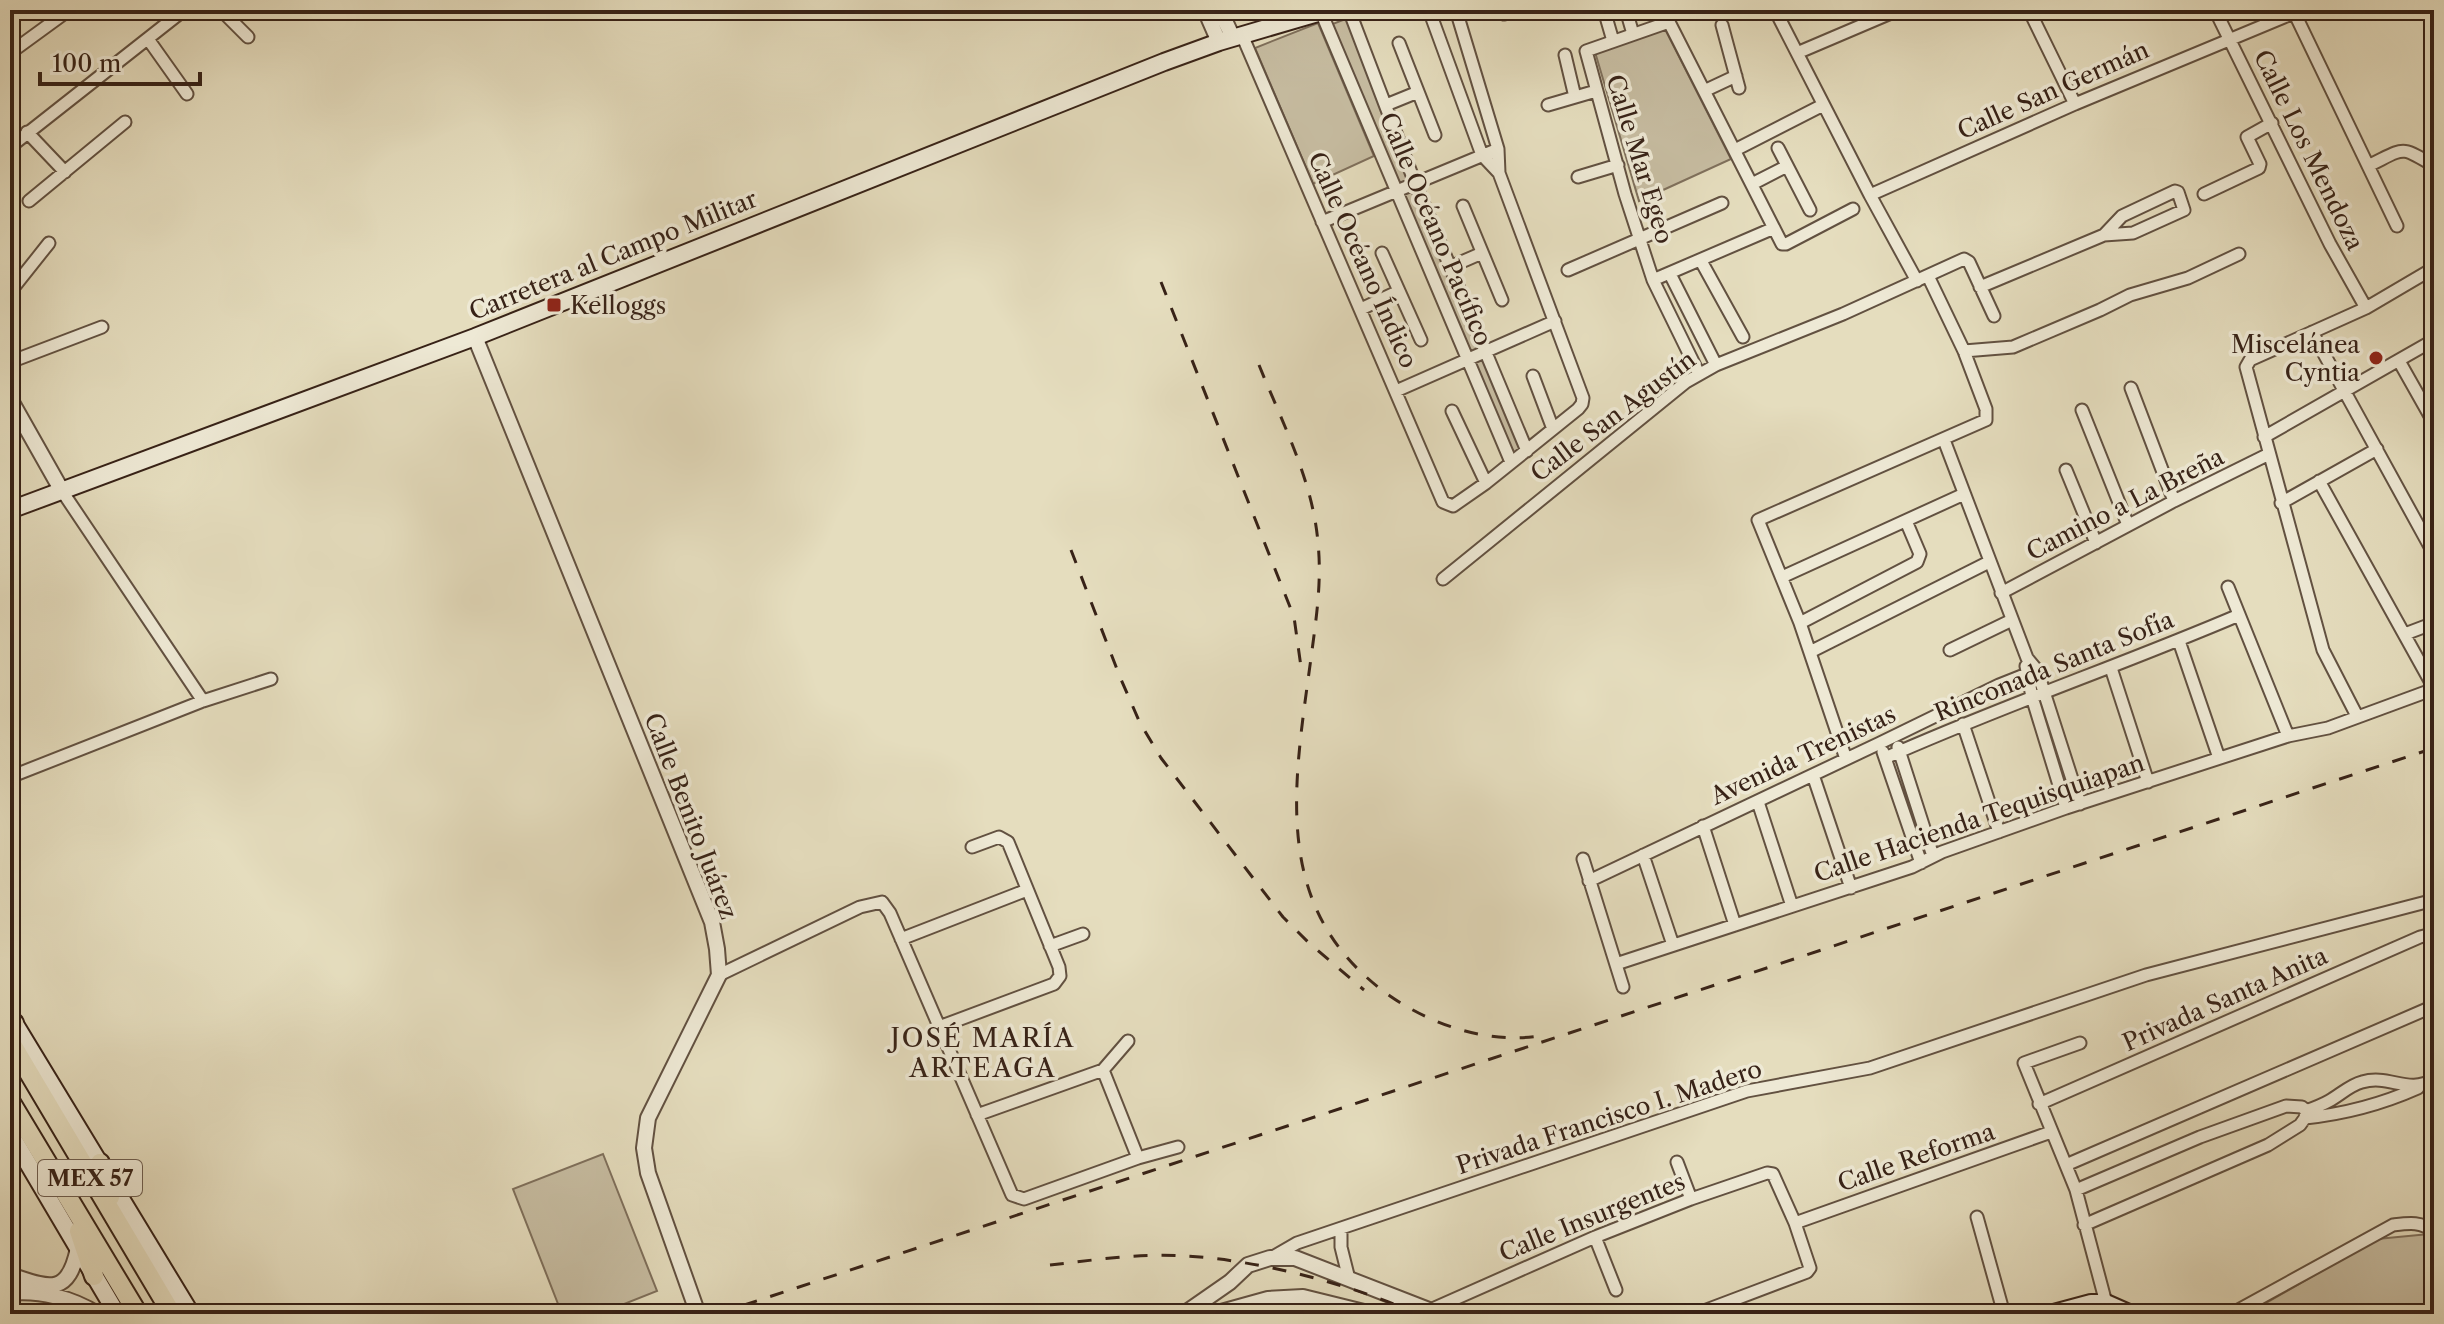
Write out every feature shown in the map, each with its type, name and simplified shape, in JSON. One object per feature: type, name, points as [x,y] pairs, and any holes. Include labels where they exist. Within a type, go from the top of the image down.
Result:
[{"type":"highway","name":"MEX 57","points":[[11,1025],[117,1223],[172,1314]]},
{"type":"highway","name":"MEX 57","points":[[10,1101],[138,1314]]},
{"type":"highway","points":[[100,1163],[117,1223]]},
{"type":"highway","points":[[66,1194],[94,1276]]},
{"type":"main road","name":"Carretera al Campo Militar","points":[[10,510],[475,337],[994,128],[1231,39],[1325,11]]},
{"type":"main road","points":[[11,1025],[100,1163],[191,1314]]},
{"type":"main road","points":[[10,1133],[117,1314]]},
{"type":"main road","points":[[2050,1314],[2091,1303],[2106,1303],[2131,1314]]},
{"type":"street","points":[[10,53],[69,10]]},
{"type":"street","points":[[10,147],[184,10]]},
{"type":"street","points":[[221,10],[248,37]]},
{"type":"street","points":[[1205,10],[1231,39]]},
{"type":"street","points":[[1220,10],[1231,39]]},
{"type":"street","name":"Calle Océano Pacífico","points":[[1349,10],[1415,183],[1527,451]]},
{"type":"street","points":[[1429,10],[1482,155],[1499,173]]},
{"type":"street","points":[[1452,411],[1486,483],[1578,409],[1583,398],[1499,173],[1498,149],[1456,10]]},
{"type":"street","points":[[1504,14],[1517,10]]},
{"type":"street","points":[[1604,10],[1613,41],[1669,22],[1782,244],[1853,209]]},
{"type":"street","points":[[1626,10],[1633,34]]},
{"type":"street","points":[[1775,10],[1870,195],[1964,351],[1988,415],[1983,422],[1944,440],[1758,520],[1800,623],[1846,759]]},
{"type":"street","points":[[1797,53],[1898,10]]},
{"type":"street","points":[[1972,10],[1978,10]]},
{"type":"street","points":[[2029,10],[2075,104]]},
{"type":"street","name":"Calle Océano Pacífico","points":[[1325,11],[1395,191],[1511,462]]},
{"type":"street","name":"Calle Los Mendoza","points":[[2219,11],[2330,244],[2366,308]]},
{"type":"street","points":[[2298,11],[2397,226]]},
{"type":"street","name":"Calle San Germán","points":[[1870,195],[2075,104],[2298,11]]},
{"type":"street","points":[[1704,91],[1738,82],[1722,25]]},
{"type":"street","points":[[148,39],[187,94]]},
{"type":"street","name":"Calle Océano Índico","points":[[1231,39],[1322,222],[1443,502],[1457,504],[1486,483]]},
{"type":"street","name":"Calle Mar Egeo","points":[[1613,41],[1586,51],[1596,91],[1653,280],[1699,374]]},
{"type":"street","points":[[1399,43],[1435,135]]},
{"type":"street","points":[[1565,55],[1575,97]]},
{"type":"street","points":[[1548,105],[1596,91]]},
{"type":"street","points":[[1386,105],[1418,92]]},
{"type":"street","points":[[1735,150],[1823,105]]},
{"type":"street","points":[[29,201],[125,122]]},
{"type":"street","points":[[2204,194],[2259,168],[2247,137],[2272,123]]},
{"type":"street","points":[[27,132],[65,172]]},
{"type":"street","points":[[1778,148],[1810,210]]},
{"type":"street","points":[[1322,222],[1498,149]]},
{"type":"street","points":[[2370,165],[2408,150],[2434,166]]},
{"type":"street","points":[[1578,177],[1618,165]]},
{"type":"street","points":[[1752,184],[1787,166]]},
{"type":"street","points":[[1994,316],[1980,287],[2104,235],[2126,235],[2184,210],[2178,192],[2118,219],[2104,235]]},
{"type":"street","points":[[1568,270],[1722,203]]},
{"type":"street","points":[[1463,206],[1502,300]]},
{"type":"street","points":[[2139,208],[2147,226]]},
{"type":"street","points":[[1653,280],[1774,228]]},
{"type":"street","points":[[10,292],[49,243]]},
{"type":"street","points":[[1382,253],[1421,340]]},
{"type":"street","points":[[1450,267],[1482,253]]},
{"type":"street","points":[[1964,351],[2013,347],[2130,295],[2188,278],[2239,254]]},
{"type":"street","name":"Calle San Agustín","points":[[1443,579],[1699,374],[1966,259],[1980,287]]},
{"type":"street","points":[[1701,261],[1743,337]]},
{"type":"street","points":[[2357,716],[2323,650],[2246,367],[2247,363],[2366,308],[2434,268]]},
{"type":"street","points":[[1670,274],[1716,365]]},
{"type":"street","points":[[1361,309],[1399,291]]},
{"type":"street","points":[[1396,391],[1555,321]]},
{"type":"street","points":[[10,362],[102,327]]},
{"type":"street","points":[[2312,332],[2434,554]]},
{"type":"street","name":"Calle Benito Juárez","points":[[475,337],[712,922],[719,975]]},
{"type":"street","points":[[2264,437],[2434,340]]},
{"type":"street","points":[[2399,361],[2434,423]]},
{"type":"street","points":[[1533,376],[1553,429]]},
{"type":"street","points":[[2131,388],[2174,501]]},
{"type":"street","points":[[10,399],[62,491],[203,701]]},
{"type":"street","points":[[2082,410],[2128,525]]},
{"type":"street","points":[[1944,440],[2032,672],[2044,693],[2080,804]]},
{"type":"street","points":[[2281,503],[2377,449]]},
{"type":"street","name":"Camino a La Breña","points":[[2001,593],[2269,454]]},
{"type":"street","points":[[2066,470],[2096,543]]},
{"type":"street","points":[[2319,481],[2434,688]]},
{"type":"street","points":[[1782,577],[1964,494]]},
{"type":"street","points":[[1800,623],[1917,562],[1920,554],[1906,521]]},
{"type":"street","points":[[1810,652],[1989,562]]},
{"type":"street","points":[[2228,587],[2288,736]]},
{"type":"street","name":"Rinconada Santa Sofía","points":[[1885,758],[2239,615]]},
{"type":"street","points":[[1950,650],[2012,620]]},
{"type":"street","points":[[2405,634],[2434,623]]},
{"type":"street","points":[[2179,641],[2219,758]]},
{"type":"street","points":[[2111,668],[2148,782]]},
{"type":"street","points":[[2032,672],[2032,697],[2066,808]]},
{"type":"street","name":"Avenida Trenistas","points":[[1589,881],[2032,672]]},
{"type":"street","points":[[10,777],[203,701],[271,679]]},
{"type":"street","name":"Calle Hacienda Tequisquiapan","points":[[1616,964],[1851,888],[2066,808],[2288,736],[2328,728],[2434,688]]},
{"type":"street","points":[[1963,724],[1999,832]]},
{"type":"street","points":[[1894,737],[1933,856]]},
{"type":"street","points":[[1880,743],[1921,863]]},
{"type":"street","points":[[1813,775],[1851,888]]},
{"type":"street","points":[[1758,802],[1792,906]]},
{"type":"street","points":[[1703,826],[1735,925]]},
{"type":"street","points":[[939,1027],[1054,984],[1060,976],[1008,842],[999,837],[972,847]]},
{"type":"street","points":[[1643,855],[1673,945]]},
{"type":"street","points":[[1583,859],[1623,987]]},
{"type":"street","points":[[901,939],[1027,890]]},
{"type":"street","name":"Privada Francisco I. Madero","points":[[1270,1258],[1297,1243],[1747,1091],[1870,1068],[2146,975],[2434,900]]},
{"type":"street","points":[[698,1314],[648,1173],[644,1148],[648,1118],[719,975],[860,907],[882,902],[890,913],[1012,1195],[1024,1199],[1178,1147]]},
{"type":"street","points":[[1050,946],[1083,934]]},
{"type":"street","name":"Privada Santa Anita","points":[[2039,1104],[2431,936]]},
{"type":"street","points":[[2066,1165],[2434,1006]]},
{"type":"street","points":[[977,1115],[1103,1070],[1128,1041]]},
{"type":"street","points":[[2080,1043],[2024,1063],[2076,1190],[2106,1303]]},
{"type":"street","points":[[1103,1070],[1138,1158]]},
{"type":"street","points":[[2306,1114],[2334,1115],[2369,1107],[2434,1079]]},
{"type":"street","points":[[2084,1225],[2268,1145],[2300,1125],[2306,1114],[2359,1082],[2392,1082],[2418,1087]]},
{"type":"street","points":[[2076,1190],[2200,1137],[2286,1106],[2302,1107],[2306,1114]]},
{"type":"street","name":"Calle Reforma","points":[[1795,1223],[2051,1132]]},
{"type":"street","points":[[1677,1162],[1691,1199]]},
{"type":"street","name":"Calle Insurgentes","points":[[1434,1312],[1595,1237],[1767,1173],[1773,1174],[1795,1223]]},
{"type":"street","points":[[1977,1217],[2004,1314]]},
{"type":"street","points":[[1696,1314],[1807,1272],[1810,1268],[1795,1223]]},
{"type":"street","points":[[2231,1314],[2393,1225],[2425,1225],[2434,1232]]},
{"type":"street","points":[[1341,1229],[1341,1247],[1349,1279]]},
{"type":"street","points":[[1595,1237],[1616,1290]]},
{"type":"street","points":[[10,1275],[40,1285],[55,1286],[64,1281],[71,1271],[78,1248]]},
{"type":"street","points":[[1184,1314],[1230,1282],[1248,1265],[1270,1258],[1295,1258],[1434,1312]]},
{"type":"street","points":[[10,1293],[63,1298],[97,1314]]},
{"type":"street","points":[[1214,1314],[1232,1312],[1268,1299],[1303,1297],[1372,1314]]},
{"type":"shaded area","points":[[1348,18],[1522,450],[1514,456],[1397,189],[1330,25]]},
{"type":"shaded area","points":[[1318,23],[1374,156],[1313,184],[1255,48]]},
{"type":"shaded area","points":[[1665,29],[1731,159],[1639,201],[1595,52]]},
{"type":"shaded area","points":[[603,1154],[657,1291],[599,1314],[562,1314],[513,1189]]},
{"type":"shaded area","points":[[2429,1234],[2434,1241],[2434,1314],[2247,1314],[2377,1239]]},
{"type":"railway","points":[[1161,282],[1294,617],[1302,674]]},
{"type":"railway","points":[[1259,365],[1303,474],[1318,543],[1318,601],[1299,752],[1297,798],[1299,842],[1307,885],[1324,925],[1351,962],[1390,996],[1424,1016],[1461,1030],[1500,1037],[1539,1036]]},
{"type":"railway","points":[[1071,550],[1120,677],[1140,723],[1161,758],[1283,917],[1364,990]]},
{"type":"railway","points":[[717,1314],[2434,748]]},
{"type":"railway","points":[[1050,1265],[1151,1255],[1213,1258],[1304,1275],[1418,1314]]},
{"type":"place","name":"Kelloggs","points":[[554,305]]},
{"type":"place","name":"Miscelánea Cyntia","points":[[2376,358]]},
{"type":"district","name":"JOSÉ MARÍA ARTEAGA","points":[[983,1053]]}]
